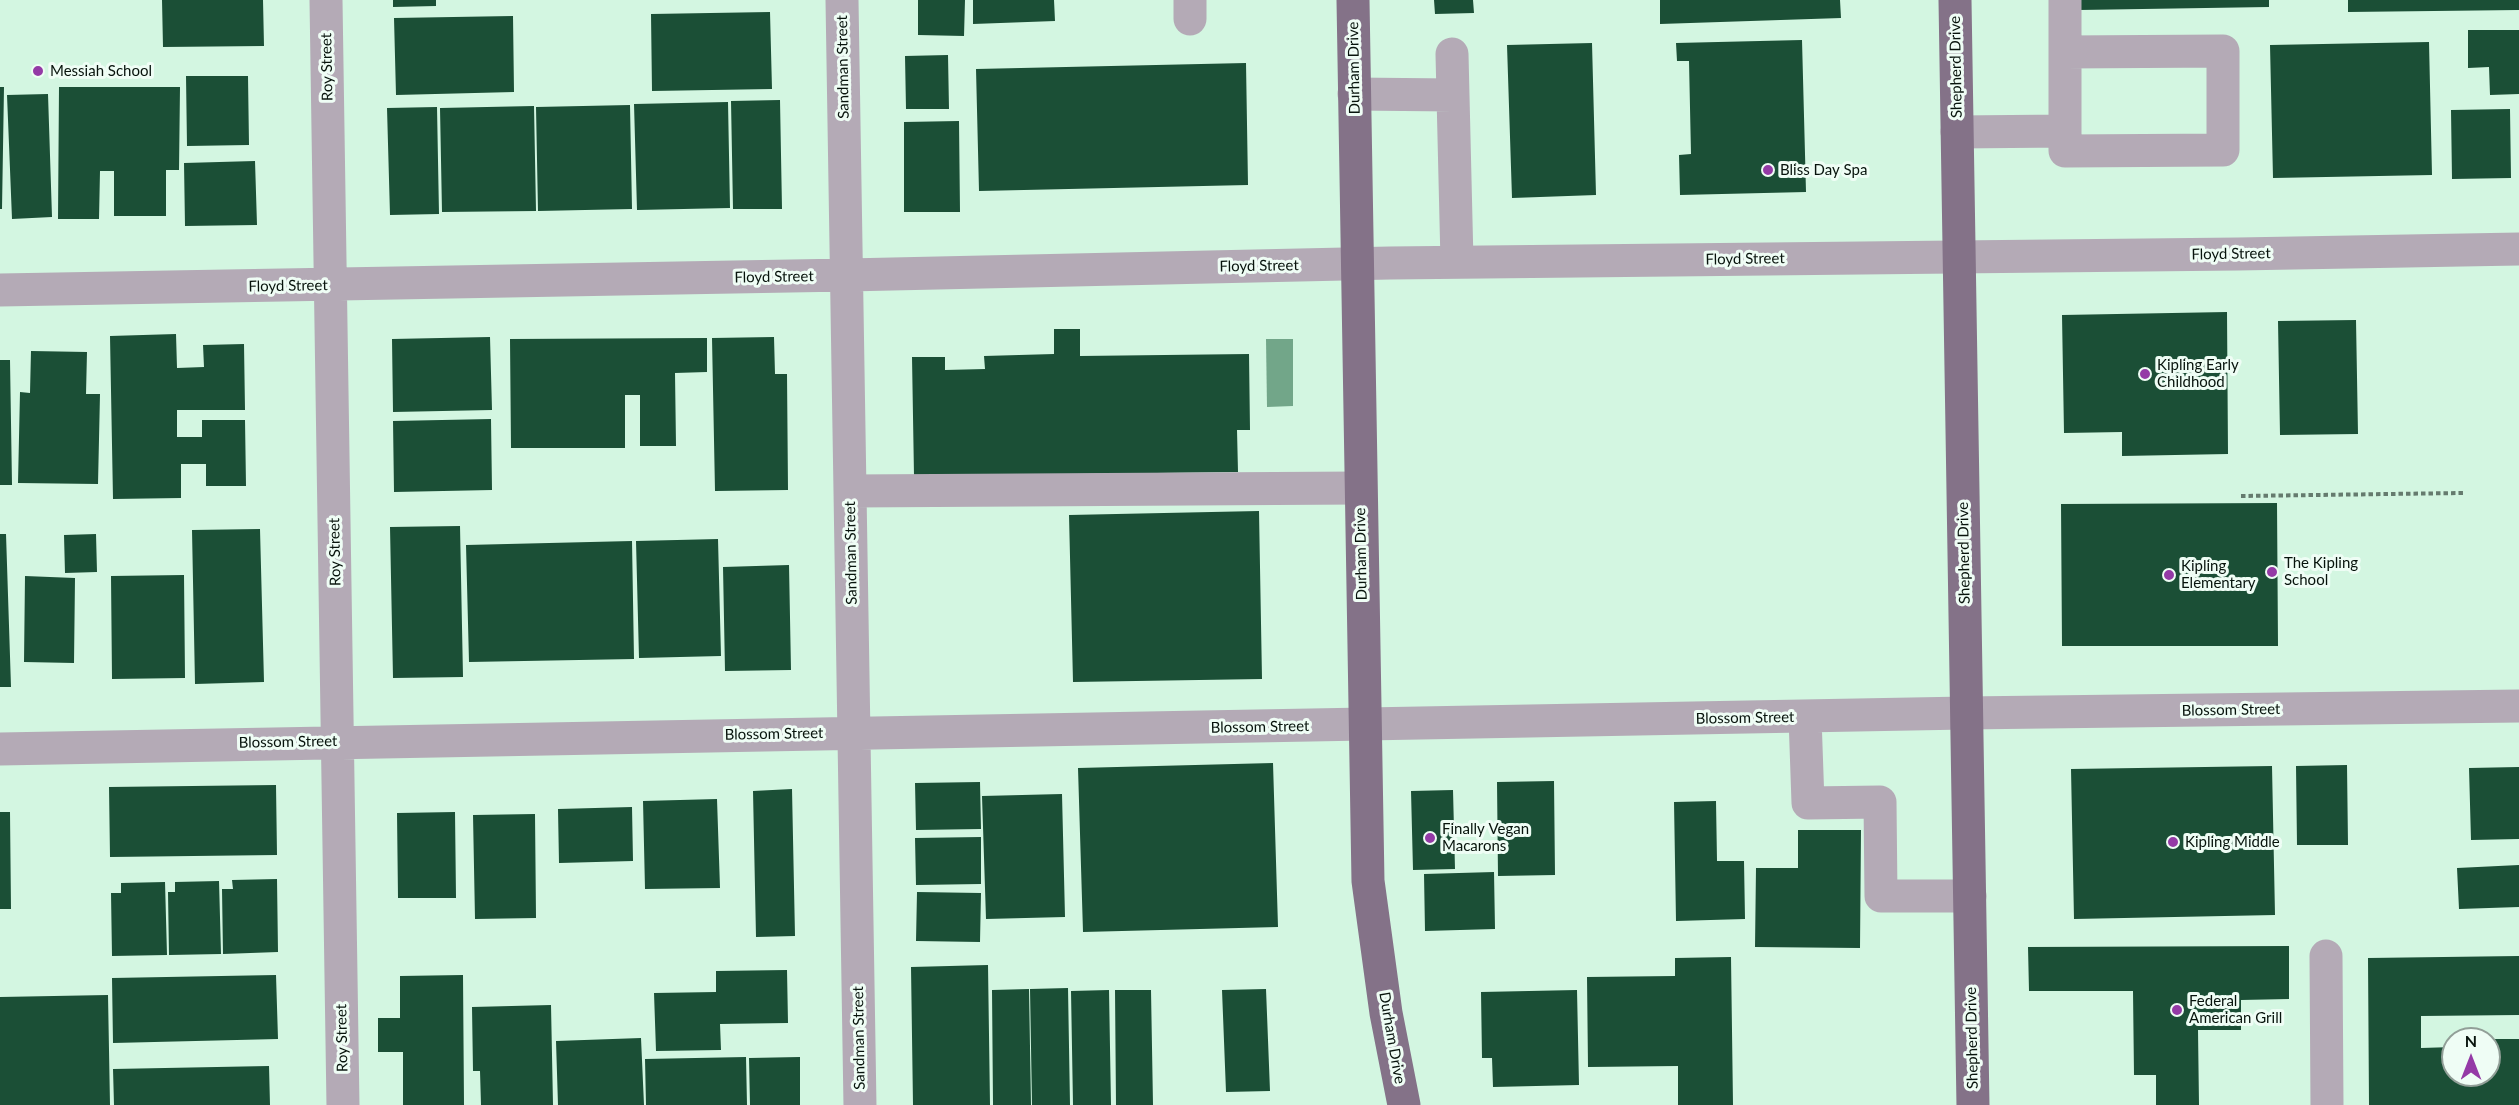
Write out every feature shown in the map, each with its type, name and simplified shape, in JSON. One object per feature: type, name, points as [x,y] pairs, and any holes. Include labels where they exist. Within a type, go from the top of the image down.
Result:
[{"type":"main road","name":"Durham Drive","points":[[1353,0],[1368,881],[1386,1013],[1404,1105]]},
{"type":"main road","name":"Shepherd Drive","points":[[1955,0],[1973,1105]]},
{"type":"street","name":"Roy Street","points":[[326,0],[343,1105]]},
{"type":"street","name":"Sandman Street","points":[[842,0],[860,1105]]},
{"type":"street","points":[[2065,0],[2066,151],[2223,150],[2223,51],[2066,52]]},
{"type":"street","points":[[1452,54],[1457,262]]},
{"type":"street","points":[[1354,94],[1453,95]]},
{"type":"street","points":[[1957,132],[2066,131]]},
{"type":"street","name":"Floyd Street","points":[[0,290],[1457,262],[2519,249]]},
{"type":"street","points":[[850,491],[1360,488]]},
{"type":"street","name":"Blossom Street","points":[[0,748],[1966,713],[2519,706]]},
{"type":"street","points":[[1805,717],[1808,803],[1880,802],[1881,896],[1970,896]]},
{"type":"street","points":[[2326,956],[2327,1105]]},
{"type":"path","points":[[2241,496],[2463,493]]},
{"type":"shaded area","points":[[1266,339],[1293,339],[1293,406],[1267,407]]},
{"type":"building","points":[[162,0],[263,0],[264,46],[163,47]]},
{"type":"building","points":[[393,0],[436,0],[436,6],[393,7]]},
{"type":"building","points":[[918,0],[965,0],[964,36],[918,35]]},
{"type":"building","points":[[973,0],[1054,0],[1055,21],[973,24]]},
{"type":"building","points":[[1434,0],[1473,0],[1474,13],[1435,14]]},
{"type":"building","points":[[1660,0],[1840,0],[1841,18],[1660,24]]},
{"type":"building","points":[[2079,0],[2269,0],[2269,7],[2079,10]]},
{"type":"building","points":[[2348,0],[2519,0],[2519,10],[2348,12]]},
{"type":"building","points":[[770,12],[772,89],[652,91],[651,14]]},
{"type":"building","points":[[513,16],[514,92],[396,95],[394,18]]},
{"type":"building","points":[[2468,30],[2519,30],[2519,94],[2490,95],[2489,67],[2468,68]]},
{"type":"building","points":[[1802,40],[1806,192],[1680,195],[1679,155],[1691,154],[1689,61],[1677,61],[1676,43]]},
{"type":"building","points":[[2429,42],[2432,175],[2273,178],[2270,45]]},
{"type":"building","points":[[1592,43],[1596,195],[1512,198],[1507,45]]},
{"type":"building","points":[[948,55],[949,109],[906,109],[905,56]]},
{"type":"building","points":[[1246,63],[1248,185],[979,191],[976,69]]},
{"type":"building","points":[[186,76],[248,76],[249,145],[187,146]]},
{"type":"building","points":[[0,87],[4,87],[2,209],[0,209]]},
{"type":"building","points":[[59,87],[180,87],[179,170],[166,170],[166,216],[114,216],[114,171],[100,171],[99,219],[58,219]]},
{"type":"building","points":[[48,94],[52,217],[12,219],[7,95]]},
{"type":"building","points":[[780,100],[782,209],[733,209],[731,101]]},
{"type":"building","points":[[728,102],[730,208],[637,210],[634,104]]},
{"type":"building","points":[[630,105],[632,209],[538,211],[536,107]]},
{"type":"building","points":[[534,106],[536,211],[442,212],[440,108]]},
{"type":"building","points":[[437,107],[439,214],[390,215],[387,108]]},
{"type":"building","points":[[2510,109],[2511,178],[2452,179],[2451,110]]},
{"type":"building","points":[[959,121],[960,212],[904,212],[904,122]]},
{"type":"building","points":[[255,161],[257,225],[185,226],[184,163]]},
{"type":"building","name":"Kipling Early Childhood","points":[[2227,312],[2228,454],[2122,456],[2122,432],[2064,433],[2062,315]]},
{"type":"building","points":[[2356,320],[2358,434],[2280,435],[2278,321]]},
{"type":"building","points":[[1054,329],[1080,329],[1080,356],[1249,354],[1250,430],[1237,430],[1238,472],[914,476],[912,357],[945,357],[945,370],[985,369],[984,356],[1054,354]]},
{"type":"building","points":[[176,334],[177,368],[204,367],[203,345],[244,344],[245,410],[177,410],[177,437],[202,437],[202,420],[245,420],[246,486],[206,486],[206,464],[181,464],[181,498],[113,499],[110,336]]},
{"type":"building","points":[[490,337],[492,410],[393,412],[392,339]]},
{"type":"building","points":[[774,337],[775,374],[787,374],[788,490],[715,491],[712,338]]},
{"type":"building","points":[[707,338],[707,372],[675,373],[676,446],[640,446],[640,395],[625,395],[625,448],[511,448],[510,339]]},
{"type":"building","points":[[31,351],[87,352],[86,394],[100,394],[98,484],[18,483],[20,392],[30,393]]},
{"type":"building","points":[[0,360],[10,360],[12,485],[0,485]]},
{"type":"building","points":[[491,419],[492,490],[394,492],[393,421]]},
{"type":"building","name":"Kipling Elementary","points":[[2277,503],[2278,646],[2062,646],[2061,504]]},
{"type":"building","points":[[1259,511],[1262,679],[1073,682],[1069,515]]},
{"type":"building","points":[[460,526],[463,677],[393,678],[390,527]]},
{"type":"building","points":[[260,529],[264,682],[195,684],[192,530]]},
{"type":"building","points":[[0,534],[6,534],[11,687],[0,687]]},
{"type":"building","points":[[96,534],[97,572],[65,573],[64,535]]},
{"type":"building","points":[[718,539],[721,656],[639,658],[636,541]]},
{"type":"building","points":[[632,541],[634,659],[469,662],[466,545]]},
{"type":"building","points":[[789,565],[791,670],[725,671],[723,567]]},
{"type":"building","points":[[184,575],[185,678],[112,679],[111,576]]},
{"type":"building","points":[[25,576],[75,578],[74,663],[24,662]]},
{"type":"building","points":[[1273,763],[1278,927],[1083,932],[1078,768]]},
{"type":"building","points":[[2347,765],[2348,845],[2297,845],[2296,766]]},
{"type":"building","name":"Kipling Middle","points":[[2272,766],[2275,915],[2074,919],[2071,769]]},
{"type":"building","points":[[2519,767],[2519,839],[2471,840],[2469,768]]},
{"type":"building","points":[[1554,781],[1555,875],[1498,876],[1497,782]]},
{"type":"building","points":[[980,782],[981,829],[916,830],[915,783]]},
{"type":"building","points":[[276,785],[277,855],[110,857],[109,787]]},
{"type":"building","points":[[792,789],[795,936],[756,937],[753,791]]},
{"type":"building","points":[[1453,790],[1455,869],[1413,870],[1411,791]]},
{"type":"building","points":[[1062,794],[1065,917],[986,919],[982,796]]},
{"type":"building","points":[[717,799],[720,888],[645,889],[643,801]]},
{"type":"building","points":[[1716,801],[1717,861],[1744,861],[1745,919],[1676,921],[1674,802]]},
{"type":"building","points":[[632,807],[633,861],[559,863],[558,809]]},
{"type":"building","points":[[0,812],[10,812],[11,909],[0,909]]},
{"type":"building","points":[[455,812],[456,898],[398,898],[397,813]]},
{"type":"building","points":[[535,814],[536,918],[475,919],[473,815]]},
{"type":"building","points":[[1798,830],[1861,830],[1860,948],[1755,947],[1756,868],[1798,868]]},
{"type":"building","points":[[981,837],[981,884],[916,885],[915,838]]},
{"type":"building","points":[[2519,865],[2519,907],[2459,909],[2457,868]]},
{"type":"building","points":[[1494,872],[1495,929],[1425,931],[1424,874]]},
{"type":"building","points":[[277,879],[278,952],[223,954],[222,889],[233,889],[232,880]]},
{"type":"building","points":[[219,881],[221,954],[169,955],[168,892],[175,892],[175,882]]},
{"type":"building","points":[[165,882],[167,955],[112,956],[111,893],[121,893],[121,883]]},
{"type":"building","points":[[917,892],[981,893],[980,942],[916,941]]},
{"type":"building","name":"Federal American Grill","points":[[2289,946],[2289,999],[2241,1000],[2241,1030],[2198,1030],[2199,1105],[2156,1105],[2156,1075],[2134,1075],[2133,991],[2029,991],[2028,947]]},
{"type":"building","points":[[2519,956],[2519,1015],[2421,1016],[2421,1048],[2441,1047],[2441,1087],[2501,1087],[2501,1039],[2519,1039],[2519,1105],[2369,1105],[2368,958]]},
{"type":"building","points":[[1731,957],[1733,1105],[1678,1105],[1678,1066],[1588,1067],[1587,977],[1675,976],[1675,958]]},
{"type":"building","points":[[988,965],[990,1105],[913,1105],[911,967]]},
{"type":"building","points":[[787,970],[788,1023],[720,1024],[721,1050],[656,1051],[654,993],[716,992],[716,971]]},
{"type":"building","points":[[276,975],[278,1039],[113,1043],[112,978]]},
{"type":"building","points":[[463,975],[464,1105],[403,1105],[403,1052],[378,1052],[378,1018],[400,1018],[400,976]]},
{"type":"building","points":[[1068,988],[1070,1105],[1032,1105],[1030,989]]},
{"type":"building","points":[[1029,989],[1031,1105],[993,1105],[992,990]]},
{"type":"building","points":[[1266,989],[1270,1091],[1226,1092],[1222,990]]},
{"type":"building","points":[[1109,990],[1111,1105],[1073,1105],[1071,991]]},
{"type":"building","points":[[1115,990],[1151,990],[1153,1105],[1116,1105]]},
{"type":"building","points":[[1577,990],[1579,1085],[1493,1087],[1492,1058],[1482,1058],[1481,992]]},
{"type":"building","points":[[108,995],[110,1105],[0,1105],[0,997]]},
{"type":"building","points":[[551,1005],[553,1105],[481,1105],[480,1071],[473,1071],[472,1007]]},
{"type":"building","points":[[641,1038],[644,1105],[558,1105],[556,1041]]},
{"type":"building","points":[[746,1057],[747,1105],[646,1105],[645,1059]]},
{"type":"building","points":[[800,1057],[800,1105],[750,1105],[749,1058]]},
{"type":"building","points":[[269,1066],[270,1105],[114,1105],[113,1069]]},
{"type":"place","name":"Messiah School","points":[[38,71]]},
{"type":"place","name":"Bliss Day Spa","points":[[1768,170]]},
{"type":"place","name":"Kipling Early Childhood","points":[[2145,374]]},
{"type":"place","name":"The Kipling School","points":[[2272,572]]},
{"type":"place","name":"Kipling Elementary","points":[[2169,575]]},
{"type":"place","name":"Finally Vegan Macarons","points":[[1430,838]]},
{"type":"place","name":"Kipling Middle","points":[[2173,842]]},
{"type":"place","name":"Federal American Grill","points":[[2177,1010]]}]
